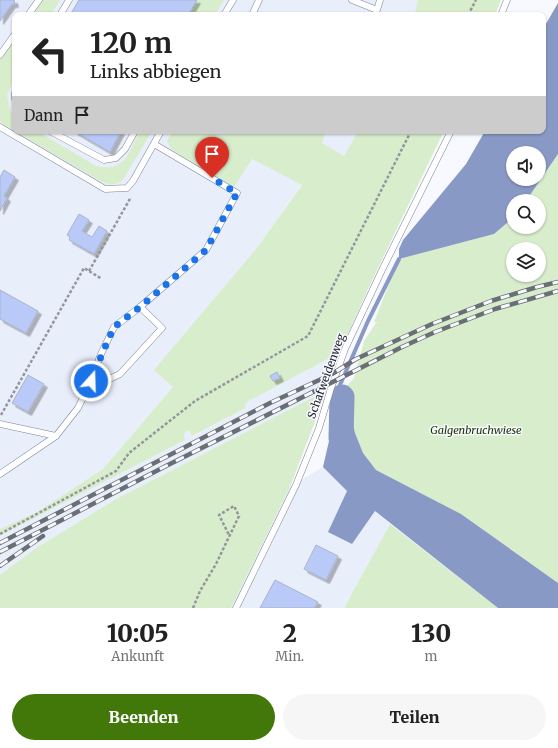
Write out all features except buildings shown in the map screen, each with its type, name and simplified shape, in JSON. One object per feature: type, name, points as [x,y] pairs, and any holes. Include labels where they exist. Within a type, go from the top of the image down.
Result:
[{"type":"lane","points":[[30,12],[39,0]]},
{"type":"lane","points":[[62,12],[69,0]]},
{"type":"lane","points":[[226,12],[233,0]]},
{"type":"lane","points":[[253,12],[259,0]]},
{"type":"lane","points":[[352,0],[377,10],[380,0]]},
{"type":"lane","points":[[502,12],[507,0]]},
{"type":"lane","points":[[0,55],[12,38]]},
{"type":"lane","points":[[0,127],[106,189],[127,188],[133,181],[159,134]]},
{"type":"lane","points":[[56,134],[104,160],[116,158],[125,149],[132,134]]},
{"type":"lane","name":"Schafweidenweg","points":[[236,608],[296,485],[319,428],[345,349],[383,268],[450,134]]},
{"type":"lane","points":[[0,474],[56,436],[78,408],[114,327],[140,307],[206,250],[237,193],[154,144]]},
{"type":"lane","points":[[91,381],[103,382],[120,374],[162,328],[140,307]]},
{"type":"lane","points":[[0,424],[56,436]]},
{"type":"path","points":[[470,12],[476,0]]},
{"type":"path","points":[[0,534],[116,471],[129,453],[195,401],[308,336],[409,134]]},
{"type":"path","points":[[89,271],[134,191]]},
{"type":"path","points":[[0,417],[84,268],[102,279]]},
{"type":"path","points":[[193,608],[200,591],[216,564],[230,535],[239,516],[234,506],[220,514],[230,535]]},
{"type":"shaded area","points":[[0,0],[418,0],[415,12],[12,12],[12,134],[356,134],[344,156],[321,143],[302,184],[256,249],[155,370],[173,387],[103,469],[37,512],[0,529]]},
{"type":"shaded area","points":[[339,353],[326,389],[327,390],[116,499],[36,548],[0,575],[0,536],[185,440],[184,434],[186,431],[189,431],[193,436],[246,408],[244,403]]},
{"type":"shaded area","points":[[323,467],[347,491],[328,532],[375,511],[390,524],[344,608],[231,608],[290,487]]},
{"type":"green space","points":[[42,0],[60,0],[53,12],[33,12]]},
{"type":"green space","points":[[197,0],[224,0],[217,12],[190,12]]},
{"type":"green space","points":[[418,0],[501,0],[496,12],[415,12]]},
{"type":"green space","points":[[12,43],[12,84],[7,95],[12,114],[12,130],[0,121],[0,60]]},
{"type":"green space","points":[[20,134],[42,134],[96,166],[106,167],[120,164],[125,159],[138,134],[150,134],[123,180],[112,184],[100,181]]},
{"type":"green space","points":[[171,134],[325,134],[322,143],[344,156],[356,134],[443,134],[339,353],[245,403],[246,408],[192,436],[189,431],[186,431],[184,434],[185,440],[0,536],[0,529],[37,512],[103,469],[173,387],[154,370],[256,249],[302,185],[252,159],[234,187],[172,150],[167,141]]},
{"type":"green space","name":"Galgenbruchwiese","points":[[558,154],[558,583],[461,514],[376,470],[363,453],[355,433],[350,411],[350,403],[346,387],[354,378],[364,341],[376,323],[379,323],[374,322],[399,259],[494,234],[506,224],[506,234],[546,234],[546,194],[531,194],[536,186],[546,186],[546,172]]},
{"type":"green space","points":[[327,390],[290,487],[231,608],[0,608],[0,575],[36,548],[116,499]]},
{"type":"green space","points":[[390,524],[498,608],[344,608]]},
{"type":"water","points":[[558,3],[558,154],[546,172],[546,146],[506,146],[506,186],[536,186],[531,194],[506,194],[506,224],[494,234],[399,259],[399,249],[403,240],[466,164],[483,134],[546,134],[546,24]]},
{"type":"water","points":[[338,402],[350,403],[350,411],[355,433],[363,453],[376,470],[461,514],[558,583],[558,608],[498,608],[375,511],[352,544],[328,532],[347,491],[323,467]]},
{"type":"waterway","points":[[342,397],[340,385],[368,321],[399,259]]},
{"type":"waterway","points":[[341,438],[342,397]]},
{"type":"railway","points":[[0,543],[270,403],[332,374],[356,359],[432,324],[491,301],[558,282]]},
{"type":"railway","points":[[0,552],[166,466],[402,347],[435,332],[495,309],[558,291]]},
{"type":"railway","points":[[0,566],[43,536]]},
{"type":"route","points":[[91,381],[114,327],[140,307],[206,250],[237,193],[212,178]]}]
